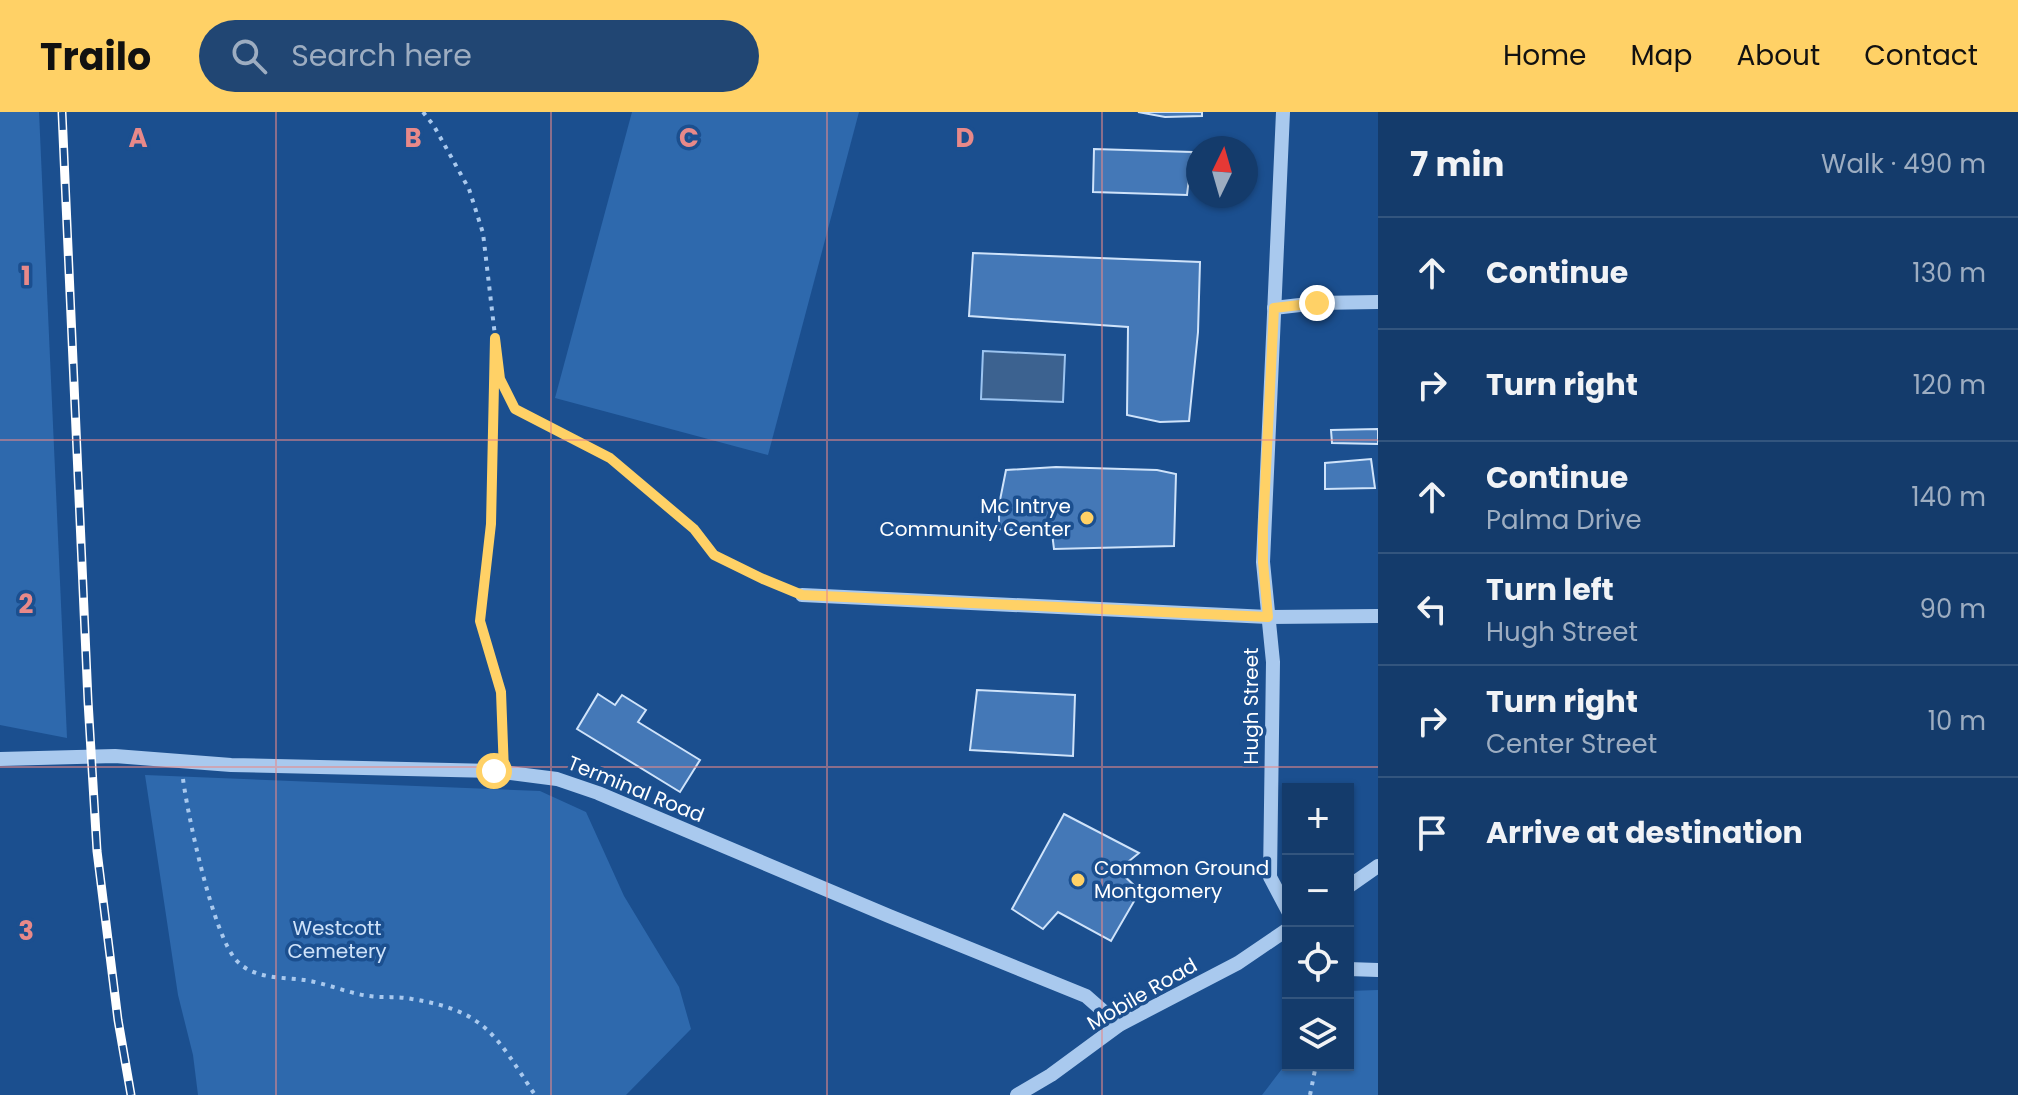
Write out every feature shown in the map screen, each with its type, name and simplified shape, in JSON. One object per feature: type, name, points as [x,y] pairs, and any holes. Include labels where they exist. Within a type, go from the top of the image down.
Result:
[{"type":"street","name":"Hugh Street","points":[[1282,900],[1270,877],[1273,662],[1263,562],[1263,529],[1283,112]]},
{"type":"street","points":[[1274,308],[1317,303],[1378,302]]},
{"type":"street","points":[[802,595],[1268,617],[1378,616]]},
{"type":"street","name":"Terminal Road","points":[[0,759],[92,756],[504,772],[557,779],[598,793],[1086,996],[1119,1025]]},
{"type":"street","points":[[1354,883],[1378,866]]},
{"type":"street","name":"Mobile Road","points":[[1017,1095],[1051,1075],[1119,1025],[1238,963],[1282,933]]},
{"type":"street","points":[[1354,969],[1378,970]]},
{"type":"path","points":[[423,112],[469,189],[483,233],[500,379],[515,409],[610,458],[694,529],[714,555],[802,595]]},
{"type":"path","points":[[495,338],[491,524],[480,621],[501,692],[504,772]]},
{"type":"path","points":[[181,761],[195,841],[221,928],[235,958],[250,971],[277,978],[304,980],[368,996],[409,998],[464,1013],[489,1029],[535,1095]]},
{"type":"path","points":[[1310,1095],[1315,1071]]},
{"type":"green space","points":[[0,112],[39,112],[67,738],[0,725]]},
{"type":"green space","points":[[632,112],[859,112],[768,455],[555,398]]},
{"type":"green space","name":"Westcott Cemetery","points":[[145,775],[540,791],[586,812],[624,896],[679,987],[691,1029],[626,1095],[198,1095],[193,1055],[178,995]]},
{"type":"green space","points":[[1378,990],[1378,1095],[1262,1095],[1282,1069],[1354,1071],[1354,991]]},
{"type":"shaded area","points":[[983,351],[1065,355],[1063,402],[981,399]]},
{"type":"building","points":[[1138,112],[1202,112],[1202,116],[1165,117]]},
{"type":"building","points":[[1094,149],[1186,152],[1186,195],[1093,192]]},
{"type":"building","points":[[973,253],[1200,262],[1198,332],[1189,421],[1160,422],[1127,415],[1128,327],[969,316]]},
{"type":"building","points":[[1378,429],[1378,444],[1332,443],[1331,430]]},
{"type":"building","points":[[1371,459],[1375,488],[1325,489],[1325,463]]},
{"type":"building","name":"Mc Intrye Community Center","points":[[1056,467],[1157,470],[1176,474],[1174,546],[1054,549],[1052,533],[999,529],[999,505],[1006,470]]},
{"type":"building","points":[[977,690],[1075,695],[1073,756],[970,750]]},
{"type":"building","points":[[598,694],[615,705],[622,695],[646,710],[638,722],[700,760],[680,792],[577,729]]},
{"type":"building","name":"Common Ground Montgomery","points":[[1064,814],[1139,853],[1118,870],[1140,891],[1111,941],[1058,912],[1043,929],[1012,909]]},
{"type":"railway","points":[[62,112],[97,851],[118,1020],[131,1095]]},
{"type":"place","name":"Mc Intrye Community Center","points":[[1087,518]]},
{"type":"place","name":"Common Ground Montgomery","points":[[1078,880]]},
{"type":"route","points":[[494,771],[504,772],[501,692],[480,621],[491,524],[495,338],[500,379],[515,409],[610,458],[694,529],[714,555],[802,595],[1268,617],[1263,529],[1274,308],[1317,303]]}]
